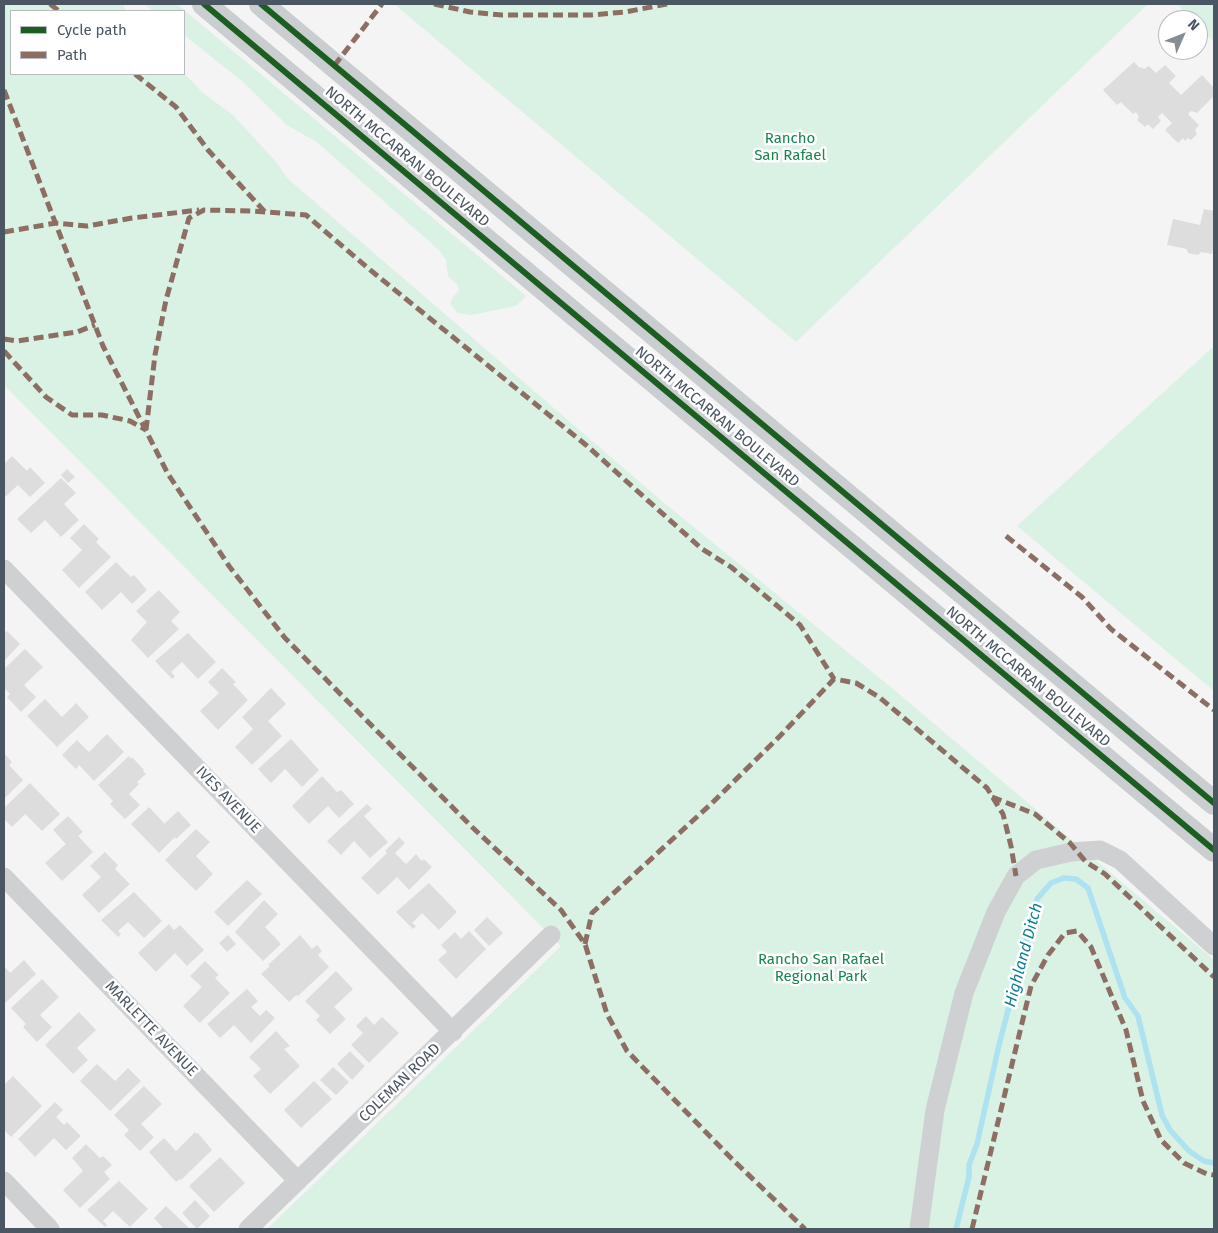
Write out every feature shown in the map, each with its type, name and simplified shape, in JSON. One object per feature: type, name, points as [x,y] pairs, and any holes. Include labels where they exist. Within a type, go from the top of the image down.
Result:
[{"type":"main road","name":"NORTH MCCARRAN BOULEVARD","points":[[204,4],[1214,850]]},
{"type":"main road","name":"NORTH MCCARRAN BOULEVARD","points":[[260,4],[1214,803]]},
{"type":"main road","points":[[311,94],[334,66]]},
{"type":"street","name":"IVES AVENUE","points":[[4,569],[453,1032]]},
{"type":"street","points":[[918,1229],[935,1110],[964,993],[996,912],[1016,876],[1036,860],[1071,852],[1100,850],[1120,860],[1214,946]]},
{"type":"street","name":"MARLETTE AVENUE","points":[[4,877],[298,1181]]},
{"type":"street","name":"COLEMAN ROAD","points":[[248,1229],[551,936]]},
{"type":"street","points":[[4,1181],[50,1229]]},
{"type":"green space","name":"Rancho San Rafael Regional Park","points":[[4,4],[124,4],[125,10],[10,10],[10,75],[185,74],[203,93],[233,115],[278,164],[287,178],[663,502],[893,689],[1214,960],[1214,1229],[267,1229],[561,946],[4,385]]},
{"type":"green space","points":[[144,4],[177,4],[184,10],[152,10]]},
{"type":"green space","name":"Rancho San Rafael","points":[[394,4],[1148,4],[796,342]]},
{"type":"green space","points":[[1177,4],[1214,4],[1214,42],[1208,36],[1208,10],[1183,10]]},
{"type":"green space","points":[[185,11],[526,296],[516,306],[471,315],[458,313],[450,304],[459,290],[457,284],[448,276],[446,260],[440,251],[318,143],[287,125],[243,82],[185,36]]},
{"type":"green space","points":[[1214,346],[1214,691],[1017,526]]},
{"type":"building","points":[[1134,62],[1140,68],[1144,69],[1149,66],[1156,73],[1165,65],[1176,76],[1169,83],[1181,95],[1202,75],[1214,88],[1214,96],[1197,113],[1191,111],[1188,114],[1199,125],[1195,130],[1197,134],[1191,140],[1188,138],[1185,141],[1183,138],[1178,143],[1165,130],[1172,123],[1162,113],[1158,117],[1161,121],[1153,129],[1148,124],[1145,127],[1137,120],[1139,117],[1136,112],[1133,114],[1121,102],[1117,105],[1103,90]]},
{"type":"building","points":[[1204,209],[1214,211],[1214,244],[1212,254],[1201,252],[1198,255],[1188,253],[1187,249],[1167,245],[1173,219],[1200,225]]},
{"type":"building","points":[[12,456],[27,471],[30,467],[45,483],[30,497],[18,485],[4,498],[4,464]]},
{"type":"building","points":[[67,469],[75,477],[68,483],[61,475]]},
{"type":"building","points":[[61,478],[76,493],[64,504],[79,520],[61,537],[45,520],[31,533],[17,519]]},
{"type":"building","points":[[84,524],[99,539],[96,542],[111,557],[79,588],[62,570],[82,550],[70,538]]},
{"type":"building","points":[[116,562],[131,577],[134,575],[147,590],[132,604],[121,592],[102,610],[85,592]]},
{"type":"building","points":[[159,590],[180,612],[171,621],[179,629],[148,658],[131,640],[147,622],[136,611]]},
{"type":"building","points":[[7,631],[20,644],[4,661],[4,634]]},
{"type":"building","points":[[188,633],[216,662],[198,679],[182,662],[171,672],[175,676],[172,679],[155,661]]},
{"type":"building","points":[[25,649],[43,667],[24,685],[36,697],[21,712],[7,697],[10,694],[4,688],[4,669]]},
{"type":"building","points":[[222,668],[236,682],[233,684],[248,700],[218,730],[200,711],[219,693],[208,682]]},
{"type":"building","points":[[271,688],[286,704],[268,721],[282,736],[252,765],[235,747],[253,729],[242,717]]},
{"type":"building","points":[[45,699],[62,717],[76,703],[89,717],[57,747],[27,716]]},
{"type":"building","points":[[107,734],[124,752],[94,781],[79,765],[76,769],[62,755],[77,740],[89,752]]},
{"type":"building","points":[[291,739],[319,770],[302,787],[285,769],[271,783],[258,769]]},
{"type":"building","points":[[4,753],[12,762],[9,765],[23,780],[4,799]]},
{"type":"building","points":[[129,756],[146,774],[137,782],[139,784],[129,794],[140,805],[125,819],[110,804],[113,801],[98,785]]},
{"type":"building","points":[[322,776],[337,792],[341,790],[354,804],[339,818],[328,806],[309,824],[292,806]]},
{"type":"building","points":[[30,783],[60,814],[42,831],[25,814],[12,827],[4,819],[4,808]]},
{"type":"building","points":[[367,804],[372,809],[364,816],[388,842],[370,858],[354,841],[341,855],[327,841]]},
{"type":"building","points":[[149,807],[164,823],[163,825],[178,811],[191,825],[176,839],[175,837],[159,853],[131,824]]},
{"type":"building","points":[[68,816],[83,832],[78,836],[93,852],[62,881],[45,863],[66,844],[53,830]]},
{"type":"building","points":[[196,829],[210,842],[196,856],[213,874],[196,891],[165,860]]},
{"type":"building","points":[[399,837],[405,843],[395,853],[406,864],[416,854],[422,861],[424,859],[432,867],[409,890],[397,877],[378,895],[361,878],[387,853],[385,851]]},
{"type":"building","points":[[105,852],[118,865],[115,869],[130,884],[99,913],[82,895],[101,877],[90,866]]},
{"type":"building","points":[[247,880],[262,894],[228,926],[214,912]]},
{"type":"building","points":[[429,883],[457,912],[439,930],[422,913],[412,923],[416,926],[413,929],[396,912]]},
{"type":"building","points":[[134,892],[162,921],[144,938],[128,922],[118,931],[121,934],[118,937],[101,920]]},
{"type":"building","points":[[264,900],[278,914],[265,927],[281,944],[263,961],[235,932]]},
{"type":"building","points":[[487,917],[503,933],[489,946],[474,930]]},
{"type":"building","points":[[169,924],[174,930],[180,925],[204,950],[187,966],[175,953],[156,972],[138,953]]},
{"type":"building","points":[[469,931],[486,949],[456,979],[438,960],[447,952],[441,945],[455,932],[461,939]]},
{"type":"building","points":[[228,935],[236,944],[227,952],[219,943]]},
{"type":"building","points":[[300,935],[312,949],[317,945],[322,951],[318,955],[329,967],[289,1002],[261,974]]},
{"type":"building","points":[[24,960],[36,974],[5,1003],[4,966],[10,973]]},
{"type":"building","points":[[205,961],[219,975],[215,978],[230,993],[200,1023],[183,1006],[202,987],[190,976]]},
{"type":"building","points":[[336,971],[353,989],[334,1007],[346,1019],[330,1034],[316,1020],[320,1016],[305,1001]]},
{"type":"building","points":[[42,979],[59,997],[40,1015],[52,1027],[37,1042],[23,1027],[26,1024],[11,1008]]},
{"type":"building","points":[[247,989],[258,1001],[251,1007],[260,1016],[266,1010],[275,1018],[251,1043],[234,1025],[220,1038],[207,1024]]},
{"type":"building","points":[[79,1012],[96,1030],[77,1048],[88,1060],[73,1074],[45,1045]]},
{"type":"building","points":[[366,1016],[374,1025],[382,1017],[399,1033],[369,1063],[351,1045],[363,1033],[356,1026]]},
{"type":"building","points":[[276,1031],[290,1046],[284,1049],[300,1066],[270,1094],[253,1076],[261,1069],[249,1057]]},
{"type":"building","points":[[350,1051],[365,1066],[352,1080],[337,1064]]},
{"type":"building","points":[[97,1064],[115,1081],[128,1068],[141,1081],[110,1111],[80,1081]]},
{"type":"building","points":[[333,1067],[349,1082],[336,1095],[320,1080]]},
{"type":"building","points":[[13,1076],[42,1106],[11,1137],[4,1130],[4,1085]]},
{"type":"building","points":[[314,1081],[332,1099],[301,1128],[284,1110]]},
{"type":"building","points":[[144,1086],[162,1104],[141,1124],[154,1137],[140,1151],[124,1135],[129,1130],[114,1115]]},
{"type":"building","points":[[55,1102],[63,1110],[56,1117],[64,1125],[67,1122],[81,1136],[66,1150],[54,1138],[35,1157],[18,1139]]},
{"type":"building","points":[[195,1132],[212,1150],[181,1180],[176,1182],[149,1152],[164,1138],[176,1151]]},
{"type":"building","points":[[86,1144],[100,1158],[103,1156],[112,1165],[104,1172],[110,1179],[80,1208],[63,1190],[83,1171],[72,1158]]},
{"type":"building","points":[[220,1157],[245,1183],[214,1212],[189,1186]]},
{"type":"building","points":[[119,1181],[148,1209],[130,1227],[113,1211],[103,1221],[107,1225],[105,1227],[87,1210]]},
{"type":"building","points":[[195,1200],[210,1216],[197,1229],[182,1213]]},
{"type":"building","points":[[166,1206],[190,1229],[164,1229],[154,1218]]},
{"type":"waterway","name":"Highland Ditch","points":[[956,1229],[969,1177],[969,1165],[977,1144],[999,1045],[1037,899],[1051,883],[1064,878],[1076,879],[1088,888],[1125,998],[1138,1016],[1162,1115],[1170,1130],[1189,1151],[1204,1161],[1214,1163]]},
{"type":"marked path","points":[[50,4],[58,10]]},
{"type":"marked path","points":[[334,66],[382,4]]},
{"type":"marked path","points":[[434,4],[470,12],[502,15],[591,15],[625,12],[667,4]]},
{"type":"marked path","points":[[136,75],[176,107],[208,150],[265,212]]},
{"type":"marked path","points":[[4,90],[103,346],[168,474],[229,566],[285,638],[472,827],[561,910],[585,944],[607,1014],[627,1051],[732,1159],[805,1229]]},
{"type":"marked path","points":[[4,232],[56,223],[87,226],[132,218],[199,210]]},
{"type":"marked path","points":[[146,430],[155,355],[166,300],[189,218],[204,210],[306,215],[369,269],[586,445],[702,549],[731,567],[800,625],[834,679]]},
{"type":"marked path","points":[[4,339],[17,341],[77,332],[95,325]]},
{"type":"marked path","points":[[4,351],[46,397],[72,415],[102,415],[130,421],[146,430]]},
{"type":"marked path","points":[[1006,536],[1082,597],[1111,629],[1214,710]]},
{"type":"marked path","points":[[585,944],[592,913],[711,804],[834,679],[856,683],[879,697],[987,788],[1003,814],[1016,876]]},
{"type":"marked path","points":[[992,797],[1035,814],[1070,843],[1086,862],[1105,874],[1214,977]]},
{"type":"marked path","points":[[972,1229],[1031,986],[1048,955],[1065,933],[1077,931],[1091,947],[1126,1030],[1143,1101],[1161,1140],[1184,1163],[1207,1174],[1214,1175]]},
{"type":"cycle path","points":[[204,4],[1214,850]]},
{"type":"cycle path","points":[[261,4],[1214,803]]}]
